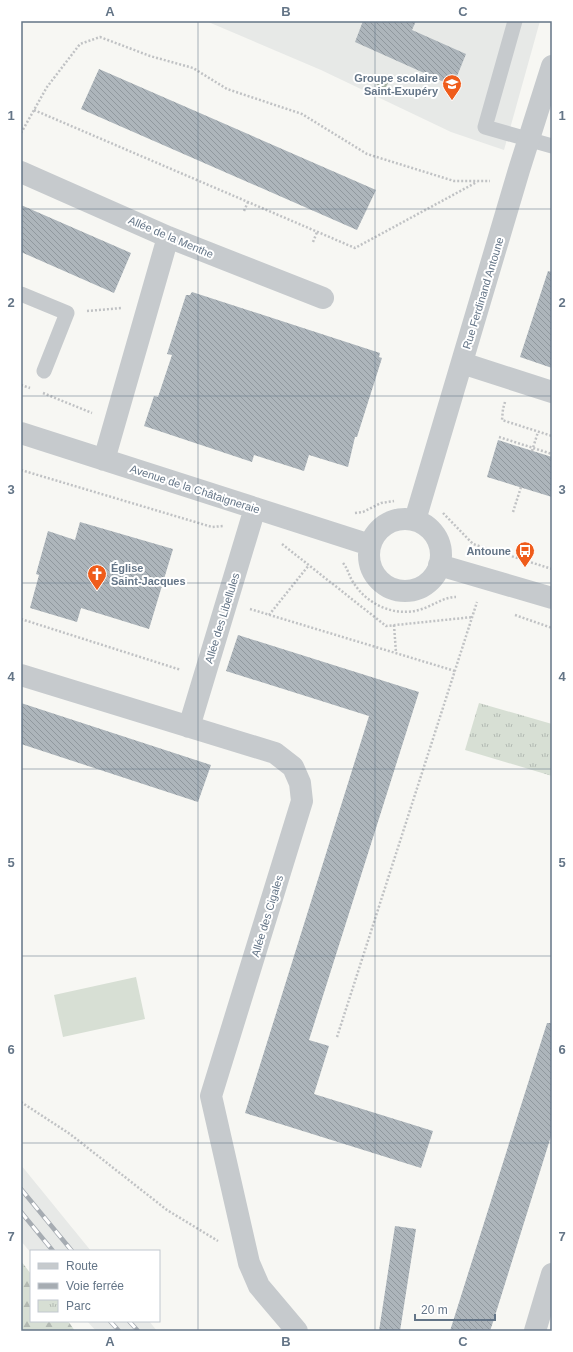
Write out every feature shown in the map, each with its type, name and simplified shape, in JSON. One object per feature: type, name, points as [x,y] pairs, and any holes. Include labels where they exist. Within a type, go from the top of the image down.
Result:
[{"type":"street","name":"Rue Ferdinand Antoune","points":[[415,520],[552,66]]},
{"type":"street","name":"Allée de la Menthe","points":[[21,172],[168,237],[323,298]]},
{"type":"street","points":[[104,460],[168,237]]},
{"type":"street","points":[[462,363],[552,392]]},
{"type":"street","name":"Avenue de la Châtaigneraie","points":[[21,433],[370,545]]},
{"type":"street","name":"Allée des Libellules","points":[[189,727],[255,508]]},
{"type":"street","points":[[406,518],[415,520],[431,530],[436,538],[440,546],[440,565],[435,575],[427,583],[412,590],[395,589],[376,577],[371,567],[369,556],[370,545],[374,536],[387,523],[406,518]]},
{"type":"street","points":[[440,565],[552,598]]},
{"type":"street","name":"Allée des Cigales","points":[[21,675],[275,753],[293,767],[300,784],[302,801],[211,1096],[249,1263],[259,1286],[297,1331]]},
{"type":"street","points":[[534,1331],[552,1274]]},
{"type":"lane","points":[[515,21],[484,127],[552,146]]},
{"type":"lane","points":[[21,294],[68,313],[44,371]]},
{"type":"path","points":[[21,133],[47,87],[80,44],[100,37],[150,56],[193,68],[227,89],[302,114],[367,154],[454,181],[516,182]]},
{"type":"path","points":[[34,110],[355,248],[478,181]]},
{"type":"path","points":[[244,211],[248,202]]},
{"type":"path","points":[[313,242],[317,232]]},
{"type":"path","points":[[68,313],[125,308],[146,314]]},
{"type":"path","points":[[512,379],[503,409],[502,420],[552,436]]},
{"type":"path","points":[[21,385],[32,389]]},
{"type":"path","points":[[37,391],[115,422]]},
{"type":"path","points":[[533,449],[538,432]]},
{"type":"path","points":[[499,437],[552,454]]},
{"type":"path","points":[[21,470],[212,527],[234,524],[274,538],[386,626],[472,617]]},
{"type":"path","points":[[513,512],[521,487]]},
{"type":"path","points":[[337,1037],[477,602],[492,550]]},
{"type":"path","points":[[338,558],[347,568],[352,581],[360,592],[370,601],[382,608],[396,612],[408,612],[421,610],[449,597],[457,597]]},
{"type":"path","points":[[269,615],[309,565]]},
{"type":"path","points":[[471,600],[477,602]]},
{"type":"path","points":[[227,602],[455,671]]},
{"type":"path","points":[[515,615],[552,628]]},
{"type":"path","points":[[21,620],[204,678]]},
{"type":"path","points":[[394,625],[396,654]]},
{"type":"path","points":[[21,1102],[70,1134],[167,1210],[210,1235],[249,1263]]},
{"type":"shaded area","name":"Groupe scolaire Saint-Exupéry","points":[[206,21],[540,21],[504,150],[451,132],[321,70]]},
{"type":"shaded area","points":[[21,1165],[90,1250],[30,1250],[30,1252],[21,1241]]},
{"type":"shaded area","points":[[88,1322],[150,1322],[157,1331],[96,1331]]},
{"type":"green space","points":[[479,703],[552,724],[552,776],[465,750]]},
{"type":"green space","points":[[136,977],[145,1019],[63,1037],[54,995]]},
{"type":"green space","points":[[21,1261],[30,1273],[30,1322],[69,1322],[75,1331],[21,1331]]},
{"type":"building","points":[[363,21],[416,21],[412,30],[466,54],[453,86],[355,42]]},
{"type":"building","points":[[99,69],[376,190],[357,230],[81,109]]},
{"type":"building","points":[[21,205],[131,253],[114,293],[21,252]]},
{"type":"building","points":[[548,271],[552,272],[552,368],[520,357]]},
{"type":"building","points":[[192,292],[380,353],[379,357],[382,358],[357,437],[355,437],[348,467],[309,455],[304,471],[254,455],[252,462],[144,426],[154,396],[158,397],[172,355],[167,354],[186,295],[190,295]]},
{"type":"building","points":[[498,440],[552,457],[552,497],[487,477]]},
{"type":"building","name":"Église Saint-Jacques","points":[[80,522],[173,549],[149,629],[81,608],[77,622],[30,608],[39,575],[36,574],[48,531],[75,540]]},
{"type":"building","points":[[238,635],[419,692],[309,1040],[329,1046],[314,1094],[433,1131],[421,1168],[245,1113],[369,716],[226,671]]},
{"type":"building","points":[[21,703],[211,765],[198,802],[21,744]]},
{"type":"building","points":[[547,1023],[552,1023],[552,1133],[494,1319],[490,1331],[450,1331]]},
{"type":"building","points":[[395,1226],[416,1229],[400,1331],[379,1331]]},
{"type":"railway","points":[[21,1189],[71,1250]]},
{"type":"railway","points":[[21,1212],[52,1250]]},
{"type":"railway","points":[[111,1322],[119,1331]]},
{"type":"railway","points":[[130,1322],[138,1331]]},
{"type":"place","name":"Groupe scolaire Saint-Exupéry","points":[[452,101]]},
{"type":"place","name":"Antoune","points":[[525,568]]},
{"type":"place","name":"Église Saint-Jacques","points":[[97,591]]}]
